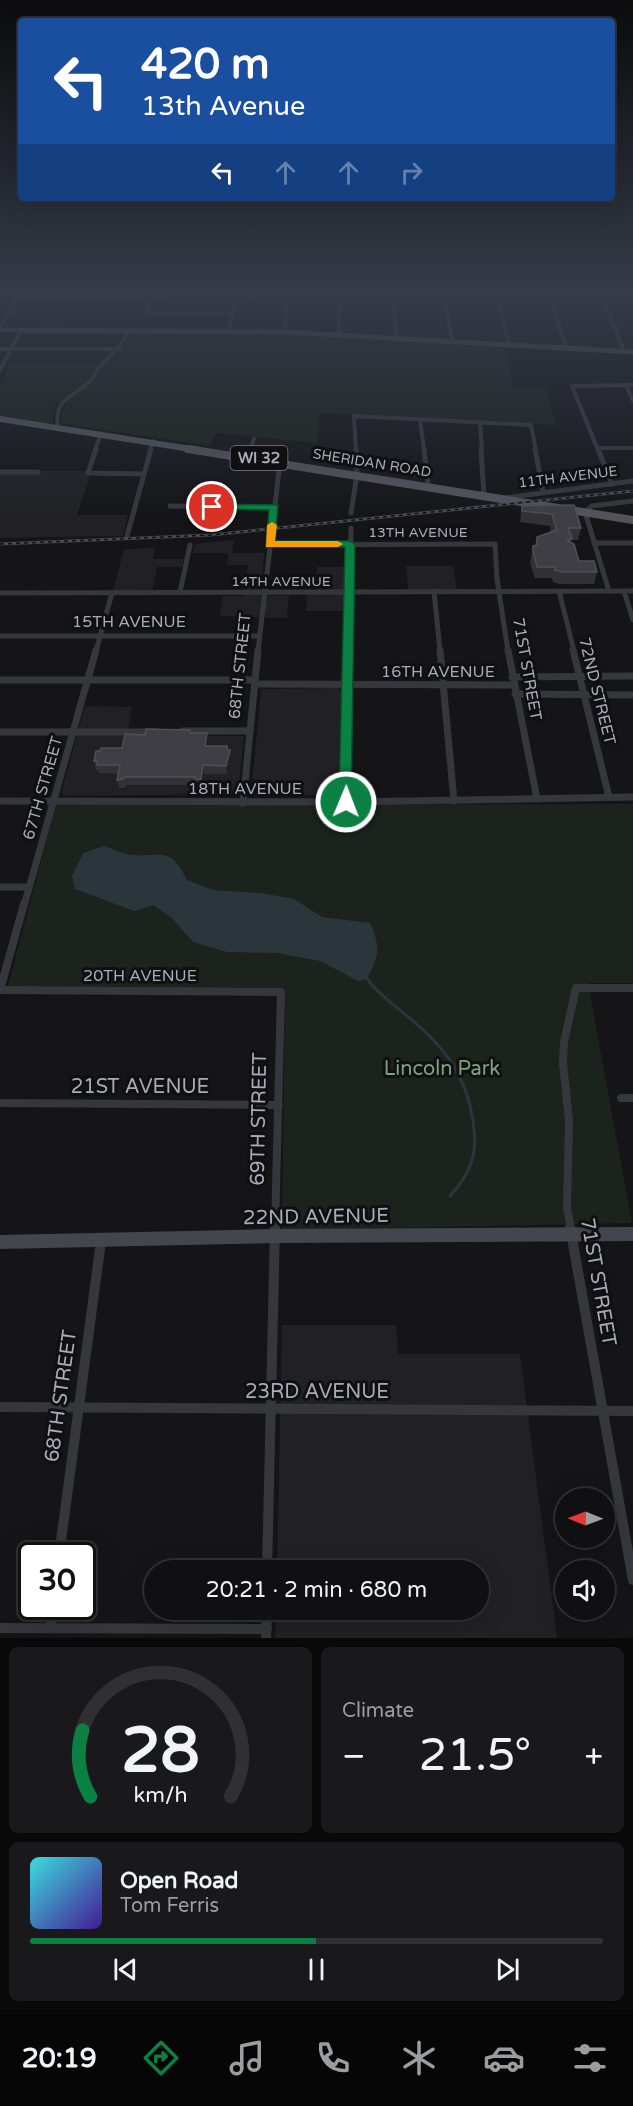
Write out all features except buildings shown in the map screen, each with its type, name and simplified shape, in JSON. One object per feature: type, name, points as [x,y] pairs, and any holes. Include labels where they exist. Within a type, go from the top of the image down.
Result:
[{"type":"main road","name":"SHERIDAN ROAD","points":[[0,419],[153,441],[633,520]]},
{"type":"main road","points":[[603,504],[603,512],[607,516]]},
{"type":"street","points":[[58,427],[56,416],[68,396],[88,383],[97,368]]},
{"type":"street","points":[[626,385],[633,401]]},
{"type":"street","points":[[612,484],[572,386],[633,385]]},
{"type":"street","points":[[351,513],[357,474],[354,416],[531,425],[543,491]]},
{"type":"street","points":[[420,419],[428,485]]},
{"type":"street","points":[[480,423],[484,495]]},
{"type":"street","points":[[101,433],[88,473],[143,474]]},
{"type":"street","points":[[248,457],[254,439]]},
{"type":"street","points":[[127,536],[153,441]]},
{"type":"street","points":[[597,448],[633,448]]},
{"type":"street","name":"68TH STREET","points":[[243,802],[259,636],[280,462]]},
{"type":"street","points":[[0,472],[38,472]]},
{"type":"street","name":"11TH AVENUE","points":[[505,498],[543,491],[633,481]]},
{"type":"street","points":[[609,591],[585,512],[592,506],[633,501]]},
{"type":"street","points":[[170,506],[274,507]]},
{"type":"street","points":[[346,802],[351,528]]},
{"type":"street","points":[[594,543],[633,543]]},
{"type":"street","name":"13TH AVENUE","points":[[270,544],[495,544]]},
{"type":"street","name":"71ST STREET","points":[[495,544],[499,591],[512,676],[537,799]]},
{"type":"street","points":[[180,592],[190,545]]},
{"type":"street","points":[[434,591],[441,684],[454,801]]},
{"type":"street","name":"72ND STREET","points":[[559,591],[609,798]]},
{"type":"street","points":[[624,591],[633,620]]},
{"type":"street","name":"14TH AVENUE","points":[[0,594],[633,591]]},
{"type":"street","name":"67TH STREET","points":[[0,990],[112,593]]},
{"type":"street","name":"15TH AVENUE","points":[[0,636],[259,636]]},
{"type":"street","name":"16TH AVENUE","points":[[512,676],[633,676]]},
{"type":"street","name":"16TH AVENUE","points":[[0,680],[255,682],[348,686],[514,685]]},
{"type":"street","name":"16TH AVENUE","points":[[515,694],[633,695]]},
{"type":"street","points":[[174,731],[250,731]]},
{"type":"street","points":[[0,732],[165,732]]},
{"type":"street","name":"18TH AVENUE","points":[[0,801],[346,802],[633,797]]},
{"type":"street","points":[[0,888],[29,887]]},
{"type":"street","name":"71ST STREET","points":[[633,988],[576,988],[564,1042],[563,1063],[568,1121],[567,1209],[633,1580]]},
{"type":"street","name":"20TH AVENUE","points":[[0,990],[281,992]]},
{"type":"street","name":"69TH STREET","points":[[267,1560],[281,992]]},
{"type":"street","points":[[621,1098],[633,1098]]},
{"type":"street","name":"21ST AVENUE","points":[[0,1103],[279,1105]]},
{"type":"street","name":"22ND AVENUE","points":[[0,1242],[276,1236],[633,1234]]},
{"type":"street","name":"68TH STREET","points":[[61,1542],[101,1241]]},
{"type":"street","name":"23RD AVENUE","points":[[0,1407],[633,1411]]},
{"type":"street","points":[[50,1628],[51,1620]]},
{"type":"street","points":[[0,1628],[266,1633]]},
{"type":"shaded area","points":[[41,471],[86,471],[86,475],[90,475],[77,515],[128,515],[123,536],[0,538],[0,473],[40,473]]},
{"type":"shaded area","points":[[234,540],[232,553],[264,553],[261,596],[289,595],[287,618],[220,616],[223,596],[244,596],[248,565],[227,565],[228,553],[193,553],[195,544]]},
{"type":"shaded area","points":[[155,548],[153,559],[184,559],[182,567],[157,567],[152,591],[113,591],[124,549]]},
{"type":"shaded area","points":[[406,566],[453,566],[457,590],[408,590]]},
{"type":"shaded area","points":[[317,567],[345,567],[345,611],[306,611],[307,595],[317,595]]},
{"type":"shaded area","points":[[338,688],[343,693],[341,796],[251,794],[261,689]]},
{"type":"shaded area","points":[[85,706],[132,707],[127,735],[244,736],[238,794],[64,796],[62,790]]},
{"type":"shaded area","points":[[104,846],[129,854],[159,855],[171,858],[187,880],[213,890],[261,893],[294,899],[322,917],[370,923],[377,945],[371,971],[367,979],[358,981],[320,961],[277,953],[227,952],[193,942],[172,918],[153,905],[134,911],[75,889],[72,876],[83,853]]},
{"type":"shaded area","points":[[282,1325],[396,1325],[398,1354],[520,1354],[557,1638],[275,1638],[276,1620],[489,1620],[489,1560],[277,1560]]},
{"type":"green space","points":[[8,368],[95,368],[84,384],[59,402],[53,415],[53,424],[0,417],[0,386]]},
{"type":"green space","points":[[101,368],[510,368],[513,386],[546,386],[556,425],[320,413],[317,443],[216,433],[211,446],[63,424],[60,416],[70,397],[94,381]]},
{"type":"green space","name":"Lincoln Park","points":[[633,804],[633,983],[588,983],[632,1223],[282,1230],[285,988],[8,986],[56,805]]},
{"type":"waterway","points":[[367,979],[432,1038],[451,1062],[465,1089],[473,1121],[474,1152],[464,1179],[450,1196]]},
{"type":"railway","points":[[0,544],[211,535],[633,491]]},
{"type":"slow traffic","points":[[272,525],[270,544],[338,544]]},
{"type":"route","points":[[212,507],[274,507],[270,544],[350,544],[346,802]]}]
